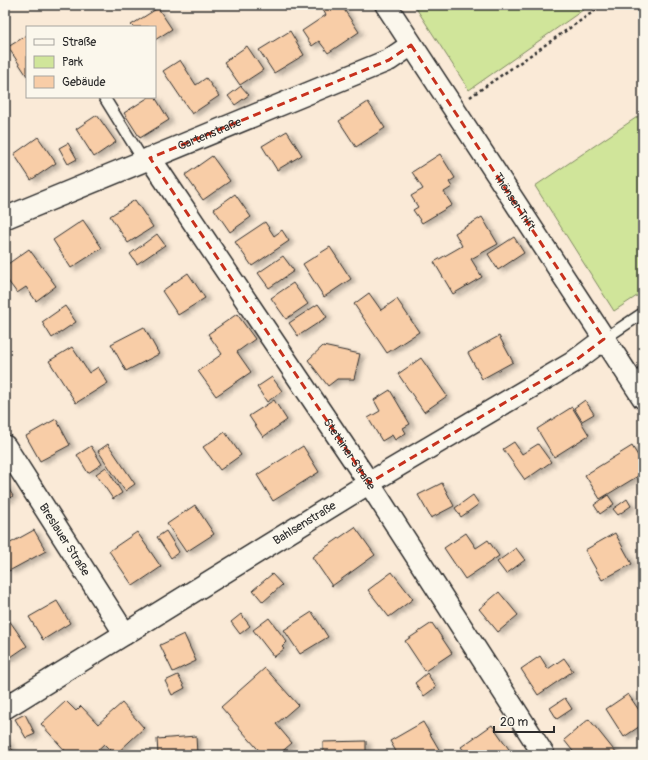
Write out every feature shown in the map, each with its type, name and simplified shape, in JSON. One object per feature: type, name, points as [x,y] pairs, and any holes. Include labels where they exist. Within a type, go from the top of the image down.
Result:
[{"type":"street","name":"Thönser Trift","points":[[386,5],[643,398]]},
{"type":"street","name":"Gartenstraße","points":[[5,218],[389,60],[411,45]]},
{"type":"street","name":"Stettiner Straße","points":[[146,159],[369,483],[544,755]]},
{"type":"street","name":"Bahlsenstraße","points":[[5,708],[369,483],[572,363],[604,339]]},
{"type":"street","name":"Breslauer Straße","points":[[5,446],[125,634]]},
{"type":"lane","points":[[105,98],[146,159]]},
{"type":"lane","points":[[604,339],[643,313]]},
{"type":"path","points":[[454,109],[603,5]]},
{"type":"highlighted area","points":[[411,45],[604,339],[572,363],[369,483],[150,158],[389,60]]},
{"type":"green space","points":[[414,5],[590,5],[469,90]]},
{"type":"green space","points":[[643,113],[643,292],[614,311],[535,186]]},
{"type":"building","points":[[320,5],[341,5],[359,32],[328,53],[319,41],[312,46],[302,31],[326,15]]},
{"type":"building","points":[[158,8],[172,29],[156,39],[156,26],[131,25]]},
{"type":"building","points":[[290,31],[304,55],[274,73],[259,50]]},
{"type":"building","points":[[26,36],[26,74],[8,47]]},
{"type":"building","points":[[247,46],[263,70],[240,85],[224,62]]},
{"type":"building","points":[[180,60],[196,85],[206,78],[219,96],[192,114],[163,71]]},
{"type":"building","points":[[241,86],[249,95],[235,105],[228,96]]},
{"type":"building","points":[[147,98],[156,98],[169,120],[140,138],[124,113]]},
{"type":"building","points":[[368,102],[385,128],[356,147],[339,121]]},
{"type":"building","points":[[97,115],[116,142],[94,157],[76,129]]},
{"type":"building","points":[[287,131],[302,155],[277,170],[262,146]]},
{"type":"building","points":[[38,137],[56,163],[31,180],[14,154]]},
{"type":"building","points":[[68,143],[77,159],[68,164],[59,148]]},
{"type":"building","points":[[440,154],[455,178],[449,182],[452,187],[444,192],[452,205],[422,223],[413,210],[418,207],[411,196],[423,189],[412,172]]},
{"type":"building","points":[[212,156],[230,181],[203,200],[185,175]]},
{"type":"building","points":[[235,194],[251,217],[230,232],[214,209]]},
{"type":"building","points":[[135,200],[153,227],[128,243],[110,216]]},
{"type":"building","points":[[482,217],[498,244],[471,259],[482,277],[453,294],[434,262],[462,246],[455,233]]},
{"type":"building","points":[[83,220],[102,248],[71,268],[53,240]]},
{"type":"building","points":[[265,222],[274,236],[282,230],[289,241],[252,266],[235,242]]},
{"type":"building","points":[[157,234],[165,245],[137,264],[130,254]]},
{"type":"building","points":[[514,237],[524,253],[498,270],[488,254]]},
{"type":"building","points":[[330,247],[351,279],[324,297],[303,264]]},
{"type":"building","points":[[29,249],[56,286],[36,301],[26,287],[17,293],[5,277],[5,266]]},
{"type":"building","points":[[283,256],[294,271],[269,288],[258,273]]},
{"type":"building","points":[[188,273],[205,298],[178,315],[162,291]]},
{"type":"building","points":[[293,283],[308,304],[286,319],[271,298]]},
{"type":"building","points":[[369,293],[381,310],[397,299],[419,332],[387,353],[354,304]]},
{"type":"building","points":[[318,304],[327,317],[298,336],[289,323]]},
{"type":"building","points":[[65,306],[76,322],[52,338],[42,322]]},
{"type":"building","points":[[237,314],[255,339],[237,352],[251,372],[216,396],[198,371],[222,354],[208,334]]},
{"type":"building","points":[[144,327],[159,354],[126,371],[111,344]]},
{"type":"building","points":[[499,336],[513,362],[482,379],[468,353]]},
{"type":"building","points":[[323,346],[360,354],[354,379],[337,379],[328,386],[308,360]]},
{"type":"building","points":[[72,347],[89,373],[98,367],[108,383],[76,403],[49,361]]},
{"type":"building","points":[[421,358],[447,396],[424,412],[398,374]]},
{"type":"building","points":[[272,377],[282,391],[267,402],[257,387]]},
{"type":"building","points":[[390,390],[410,424],[403,428],[406,433],[395,440],[392,435],[382,441],[368,418],[380,411],[374,400]]},
{"type":"building","points":[[274,400],[287,420],[263,437],[249,416]]},
{"type":"building","points":[[585,400],[594,414],[582,421],[574,408]]},
{"type":"building","points":[[572,407],[589,435],[554,457],[537,429]]},
{"type":"building","points":[[56,419],[70,445],[40,461],[26,436]]},
{"type":"building","points":[[225,432],[241,455],[220,470],[203,447]]},
{"type":"building","points":[[514,442],[522,454],[538,444],[551,462],[525,480],[503,449]]},
{"type":"building","points":[[108,444],[135,484],[125,491],[98,451]]},
{"type":"building","points":[[91,446],[102,464],[88,473],[77,455]]},
{"type":"building","points":[[303,446],[319,472],[273,501],[257,475]]},
{"type":"building","points":[[632,446],[643,464],[643,473],[600,499],[585,475]]},
{"type":"building","points":[[106,467],[122,493],[113,499],[96,474]]},
{"type":"building","points":[[5,483],[13,496],[5,501]]},
{"type":"building","points":[[442,483],[454,506],[431,518],[418,495]]},
{"type":"building","points":[[473,495],[479,504],[461,517],[455,508]]},
{"type":"building","points":[[608,495],[614,504],[600,514],[594,505]]},
{"type":"building","points":[[627,499],[631,506],[618,515],[613,509]]},
{"type":"building","points":[[195,505],[214,534],[186,552],[167,524]]},
{"type":"building","points":[[355,527],[375,555],[332,586],[312,557]]},
{"type":"building","points":[[34,530],[46,551],[9,571],[5,564],[5,546]]},
{"type":"building","points":[[166,531],[179,552],[171,558],[157,537]]},
{"type":"building","points":[[137,532],[161,567],[133,586],[109,551]]},
{"type":"building","points":[[466,533],[476,548],[488,540],[499,556],[465,579],[444,548]]},
{"type":"building","points":[[615,533],[632,564],[602,580],[585,550]]},
{"type":"building","points":[[516,548],[525,560],[506,574],[497,562]]},
{"type":"building","points":[[392,572],[413,599],[389,617],[368,590]]},
{"type":"building","points":[[272,574],[282,585],[263,602],[253,590]]},
{"type":"building","points":[[499,592],[518,615],[498,632],[479,609]]},
{"type":"building","points":[[57,601],[70,623],[43,640],[29,617]]},
{"type":"building","points":[[312,612],[328,637],[300,654],[284,630]]},
{"type":"building","points":[[241,614],[250,626],[240,634],[231,622]]},
{"type":"building","points":[[269,618],[287,642],[282,647],[284,649],[274,657],[253,630]]},
{"type":"building","points":[[9,620],[27,646],[5,661],[5,623]]},
{"type":"building","points":[[432,623],[452,653],[425,671],[405,641]]},
{"type":"building","points":[[184,634],[196,661],[173,672],[160,645]]},
{"type":"building","points":[[540,656],[548,669],[564,658],[573,671],[538,695],[521,669]]},
{"type":"building","points":[[265,668],[298,705],[276,724],[292,743],[278,755],[263,755],[221,707]]},
{"type":"building","points":[[427,673],[436,687],[424,696],[415,683]]},
{"type":"building","points":[[178,675],[185,688],[172,695],[165,681]]},
{"type":"building","points":[[628,694],[643,716],[643,724],[624,737],[606,709]]},
{"type":"building","points":[[565,698],[572,709],[557,719],[550,708]]},
{"type":"building","points":[[66,701],[76,711],[81,706],[98,724],[122,703],[144,728],[115,755],[104,744],[92,755],[69,755],[41,724]]},
{"type":"building","points":[[25,714],[35,734],[26,738],[15,719]]},
{"type":"building","points":[[589,719],[617,754],[616,755],[576,755],[564,740]]},
{"type":"building","points":[[423,722],[440,751],[434,755],[398,755],[390,741]]},
{"type":"building","points":[[492,725],[513,755],[467,755],[461,747]]},
{"type":"building","points":[[196,736],[197,755],[158,755],[157,739]]},
{"type":"building","points":[[5,738],[15,754],[14,755],[5,755]]},
{"type":"building","points":[[366,741],[366,755],[323,755],[323,742]]}]
